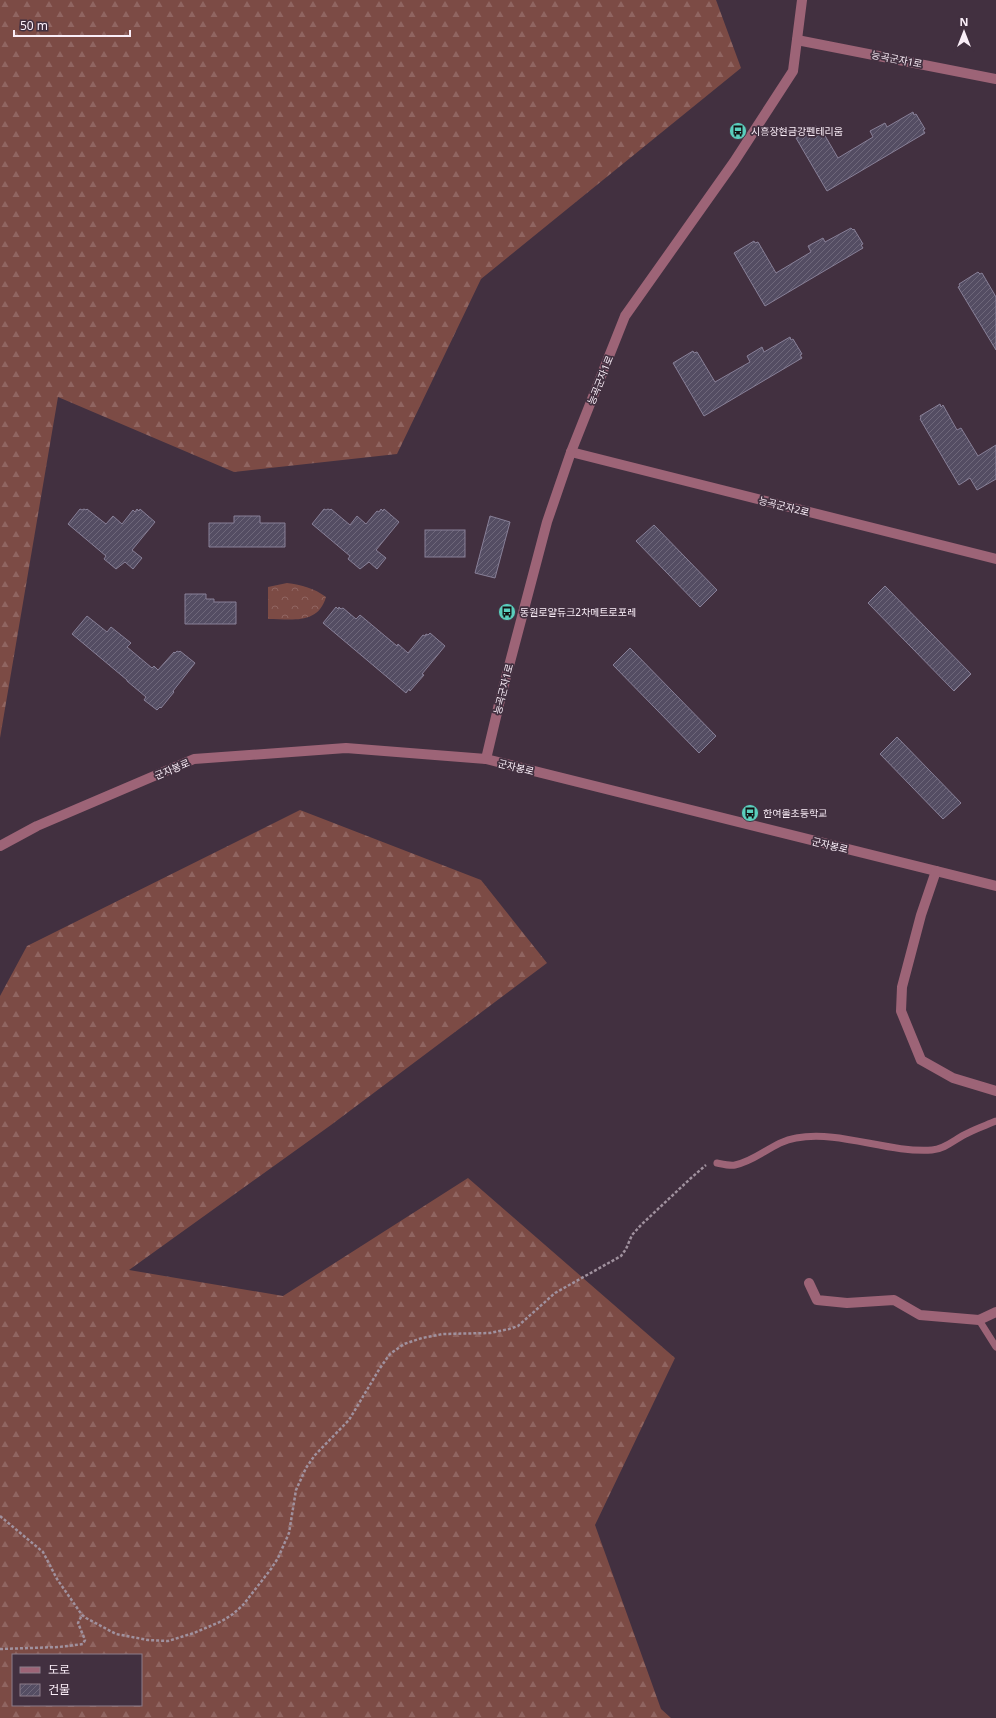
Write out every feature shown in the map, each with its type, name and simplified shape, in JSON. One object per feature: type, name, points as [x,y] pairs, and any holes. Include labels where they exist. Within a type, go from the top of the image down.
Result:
[{"type":"street","name":"능곡군자1로","points":[[486,759],[547,522],[571,452],[625,316],[734,162],[793,71],[802,0]]},
{"type":"street","name":"능곡군자1로","points":[[797,40],[996,79]]},
{"type":"street","name":"능곡군자2로","points":[[571,452],[996,559]]},
{"type":"street","name":"군자봉로","points":[[0,846],[37,826],[194,759],[346,748],[486,759],[996,886]]},
{"type":"street","points":[[936,871],[921,915],[902,987],[901,1011],[910,1037],[921,1060],[953,1078],[996,1091]]},
{"type":"street","points":[[809,1283],[817,1300],[847,1303],[894,1300],[920,1315],[979,1320],[996,1312]]},
{"type":"lane","points":[[717,1163],[734,1166],[756,1158],[794,1138],[805,1136],[836,1138],[902,1149],[934,1150],[950,1144],[966,1133],[996,1121]]},
{"type":"lane","points":[[979,1320],[996,1347]]},
{"type":"path","points":[[0,1516],[43,1552],[56,1579],[82,1615],[116,1634],[168,1641],[194,1634],[222,1621],[233,1614],[259,1585],[278,1558],[289,1533],[296,1490],[306,1468],[315,1456],[350,1420],[390,1354],[404,1344],[422,1338],[442,1334],[490,1333],[518,1326],[555,1293],[621,1256],[632,1235],[641,1225],[690,1178],[706,1165],[714,1162],[717,1163]]},
{"type":"path","points":[[0,1649],[59,1647],[83,1644],[85,1640],[78,1623],[82,1615]]},
{"type":"green space","points":[[0,0],[716,0],[741,68],[481,279],[397,454],[234,472],[58,397],[0,738]]},
{"type":"green space","points":[[287,583],[308,587],[317,591],[326,597],[322,606],[317,612],[303,618],[268,619],[268,587]]},
{"type":"green space","points":[[300,810],[481,880],[547,963],[331,1125],[129,1270],[283,1296],[468,1178],[675,1358],[595,1525],[661,1709],[671,1718],[0,1718],[0,996],[27,946]]},
{"type":"building","points":[[913,112],[914,115],[916,114],[925,129],[923,130],[925,133],[827,191],[796,138],[816,126],[817,128],[820,127],[838,158],[873,137],[870,131],[885,123],[887,127]]},
{"type":"building","points":[[851,228],[853,230],[854,229],[863,244],[861,245],[863,248],[765,306],[734,253],[754,241],[755,243],[758,242],[776,273],[811,252],[808,246],[823,238],[825,242]]},
{"type":"building","points":[[978,272],[980,274],[982,273],[996,297],[996,350],[958,287],[960,286],[959,284]]},
{"type":"building","points":[[790,337],[791,340],[793,339],[802,354],[800,355],[802,358],[704,416],[673,363],[693,351],[694,353],[697,352],[715,382],[750,362],[747,356],[762,347],[764,352]]},
{"type":"building","points":[[940,404],[941,407],[943,405],[957,430],[961,428],[978,456],[996,445],[996,479],[977,490],[970,478],[959,485],[920,419],[920,416]]},
{"type":"building","points":[[80,509],[87,509],[106,524],[113,516],[122,524],[133,510],[135,512],[137,509],[139,511],[140,509],[155,522],[132,550],[142,558],[133,569],[125,562],[116,569],[104,559],[106,556],[68,524]]},
{"type":"building","points":[[324,509],[331,509],[350,525],[357,516],[366,524],[377,511],[379,512],[381,509],[383,511],[384,509],[399,522],[376,550],[386,558],[377,569],[369,562],[360,569],[348,559],[350,556],[312,524]]},
{"type":"building","points":[[234,516],[260,516],[260,523],[285,523],[285,547],[209,547],[209,523],[234,523]]},
{"type":"building","points":[[490,516],[510,522],[495,578],[475,573]]},
{"type":"building","points":[[654,525],[717,590],[700,607],[636,541]]},
{"type":"building","points":[[425,530],[465,530],[465,557],[425,557]]},
{"type":"building","points":[[885,586],[971,674],[954,691],[868,603]]},
{"type":"building","points":[[185,594],[206,594],[206,599],[214,599],[214,602],[236,602],[236,624],[185,624]]},
{"type":"building","points":[[336,607],[338,609],[339,607],[341,609],[343,608],[356,619],[360,615],[397,646],[398,644],[408,653],[423,635],[425,636],[426,634],[428,635],[430,633],[445,646],[422,674],[424,675],[410,691],[409,689],[406,693],[323,623]]},
{"type":"building","points":[[87,616],[107,632],[111,627],[131,643],[127,647],[152,668],[154,666],[158,670],[174,652],[175,653],[177,651],[180,651],[195,663],[161,708],[160,707],[157,710],[144,700],[146,697],[72,634]]},
{"type":"building","points":[[630,648],[716,736],[699,753],[613,665]]},
{"type":"building","points":[[897,737],[961,803],[943,819],[880,754]]},
{"type":"place","name":"시흥장현금강펜테리움","points":[[738,131]]},
{"type":"place","name":"동원로얄듀크2차메트로포레","points":[[507,612]]},
{"type":"place","name":"한여울초등학교","points":[[750,813]]}]
